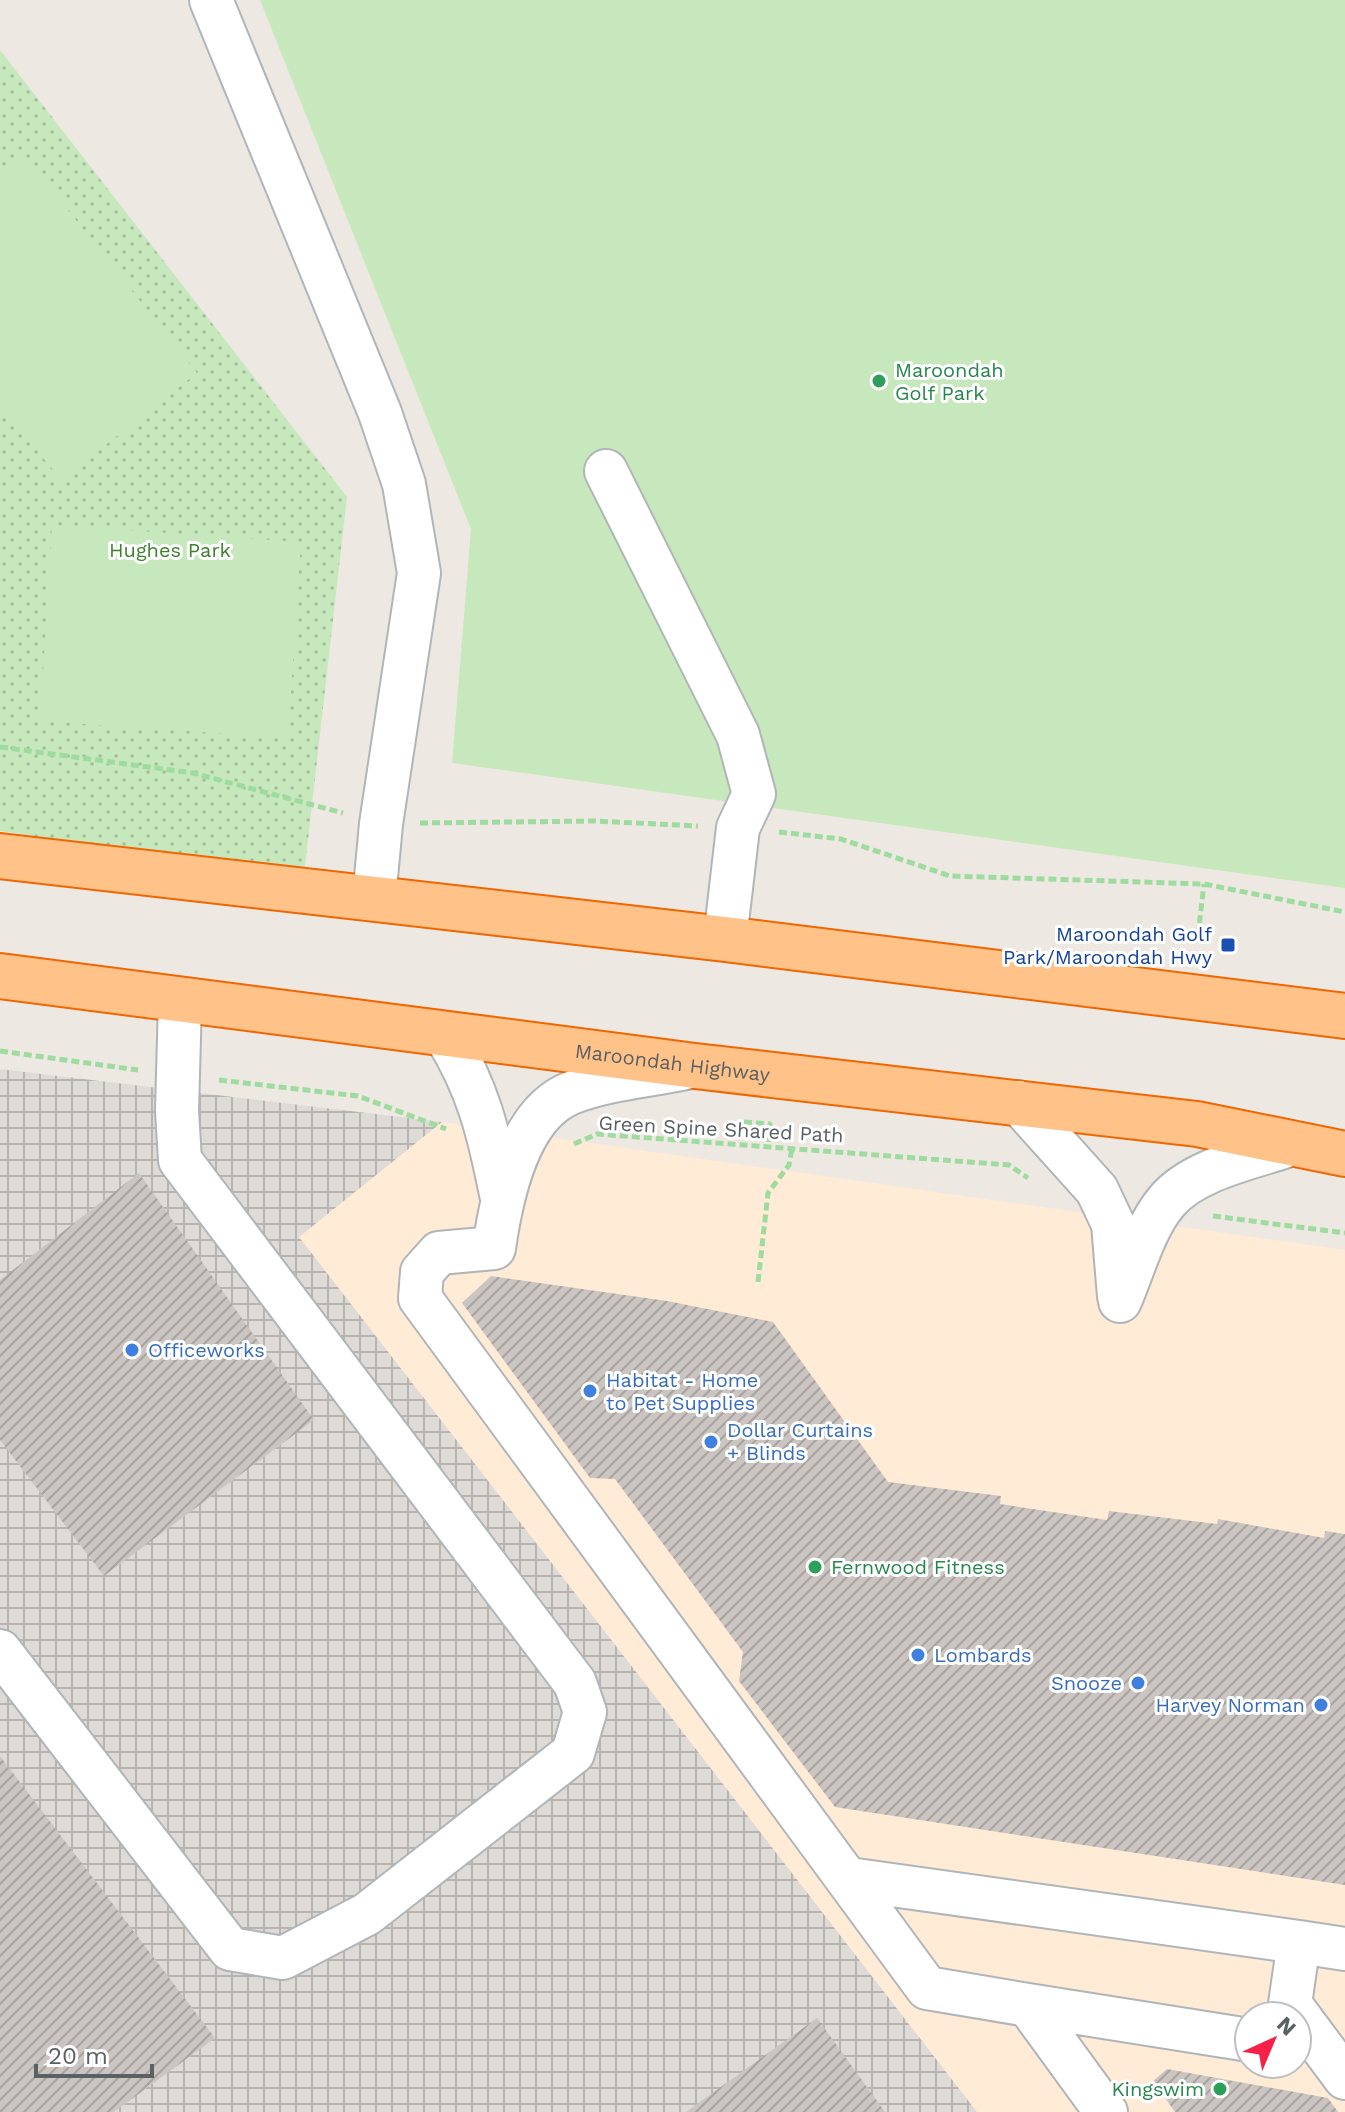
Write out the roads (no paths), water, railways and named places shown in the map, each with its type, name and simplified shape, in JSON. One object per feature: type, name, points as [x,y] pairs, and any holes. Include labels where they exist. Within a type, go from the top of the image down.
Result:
[{"type":"highway","points":[[0,856],[725,939],[1345,1016]]},
{"type":"highway","name":"Maroondah Highway","points":[[0,976],[695,1066],[1197,1124],[1345,1154]]},
{"type":"lane","points":[[211,0],[380,413],[404,484],[419,573],[381,824],[374,899]]},
{"type":"lane","points":[[606,471],[738,735],[754,794],[738,828],[725,939]]},
{"type":"lane","points":[[0,1651],[230,1949],[283,1958],[367,1914],[573,1753],[585,1712],[575,1683],[180,1160],[180,1001]]},
{"type":"lane","points":[[445,1035],[507,1138],[494,1248],[439,1253],[422,1272],[420,1298],[927,1988],[1233,2037]]},
{"type":"lane","points":[[507,1138],[570,1093],[695,1066]]},
{"type":"lane","points":[[1018,1102],[1097,1190],[1113,1224],[1120,1301],[1155,1219],[1167,1201],[1198,1179],[1290,1145]]},
{"type":"lane","points":[[849,1879],[1345,1949]]},
{"type":"lane","points":[[1299,1942],[1290,2004],[1322,2059]]},
{"type":"lane","points":[[1028,2005],[1106,2112]]},
{"type":"place","name":"Maroondah Golf Park","points":[[879,381]]},
{"type":"place","name":"Maroondah Golf Park/Maroondah Hwy","points":[[1228,945]]},
{"type":"place","name":"Officeworks","points":[[132,1350]]},
{"type":"place","name":"Habitat - Home to Pet Supplies","points":[[590,1391]]},
{"type":"place","name":"Dollar Curtains + Blinds","points":[[711,1442]]},
{"type":"place","name":"Fernwood Fitness","points":[[815,1567]]},
{"type":"place","name":"Lombards","points":[[918,1655]]},
{"type":"place","name":"Snooze","points":[[1138,1683]]},
{"type":"place","name":"Harvey Norman","points":[[1321,1705]]},
{"type":"place","name":"Kingswim","points":[[1220,2089]]},
{"type":"park label","name":"Hughes Park","points":[[170,550]]}]
